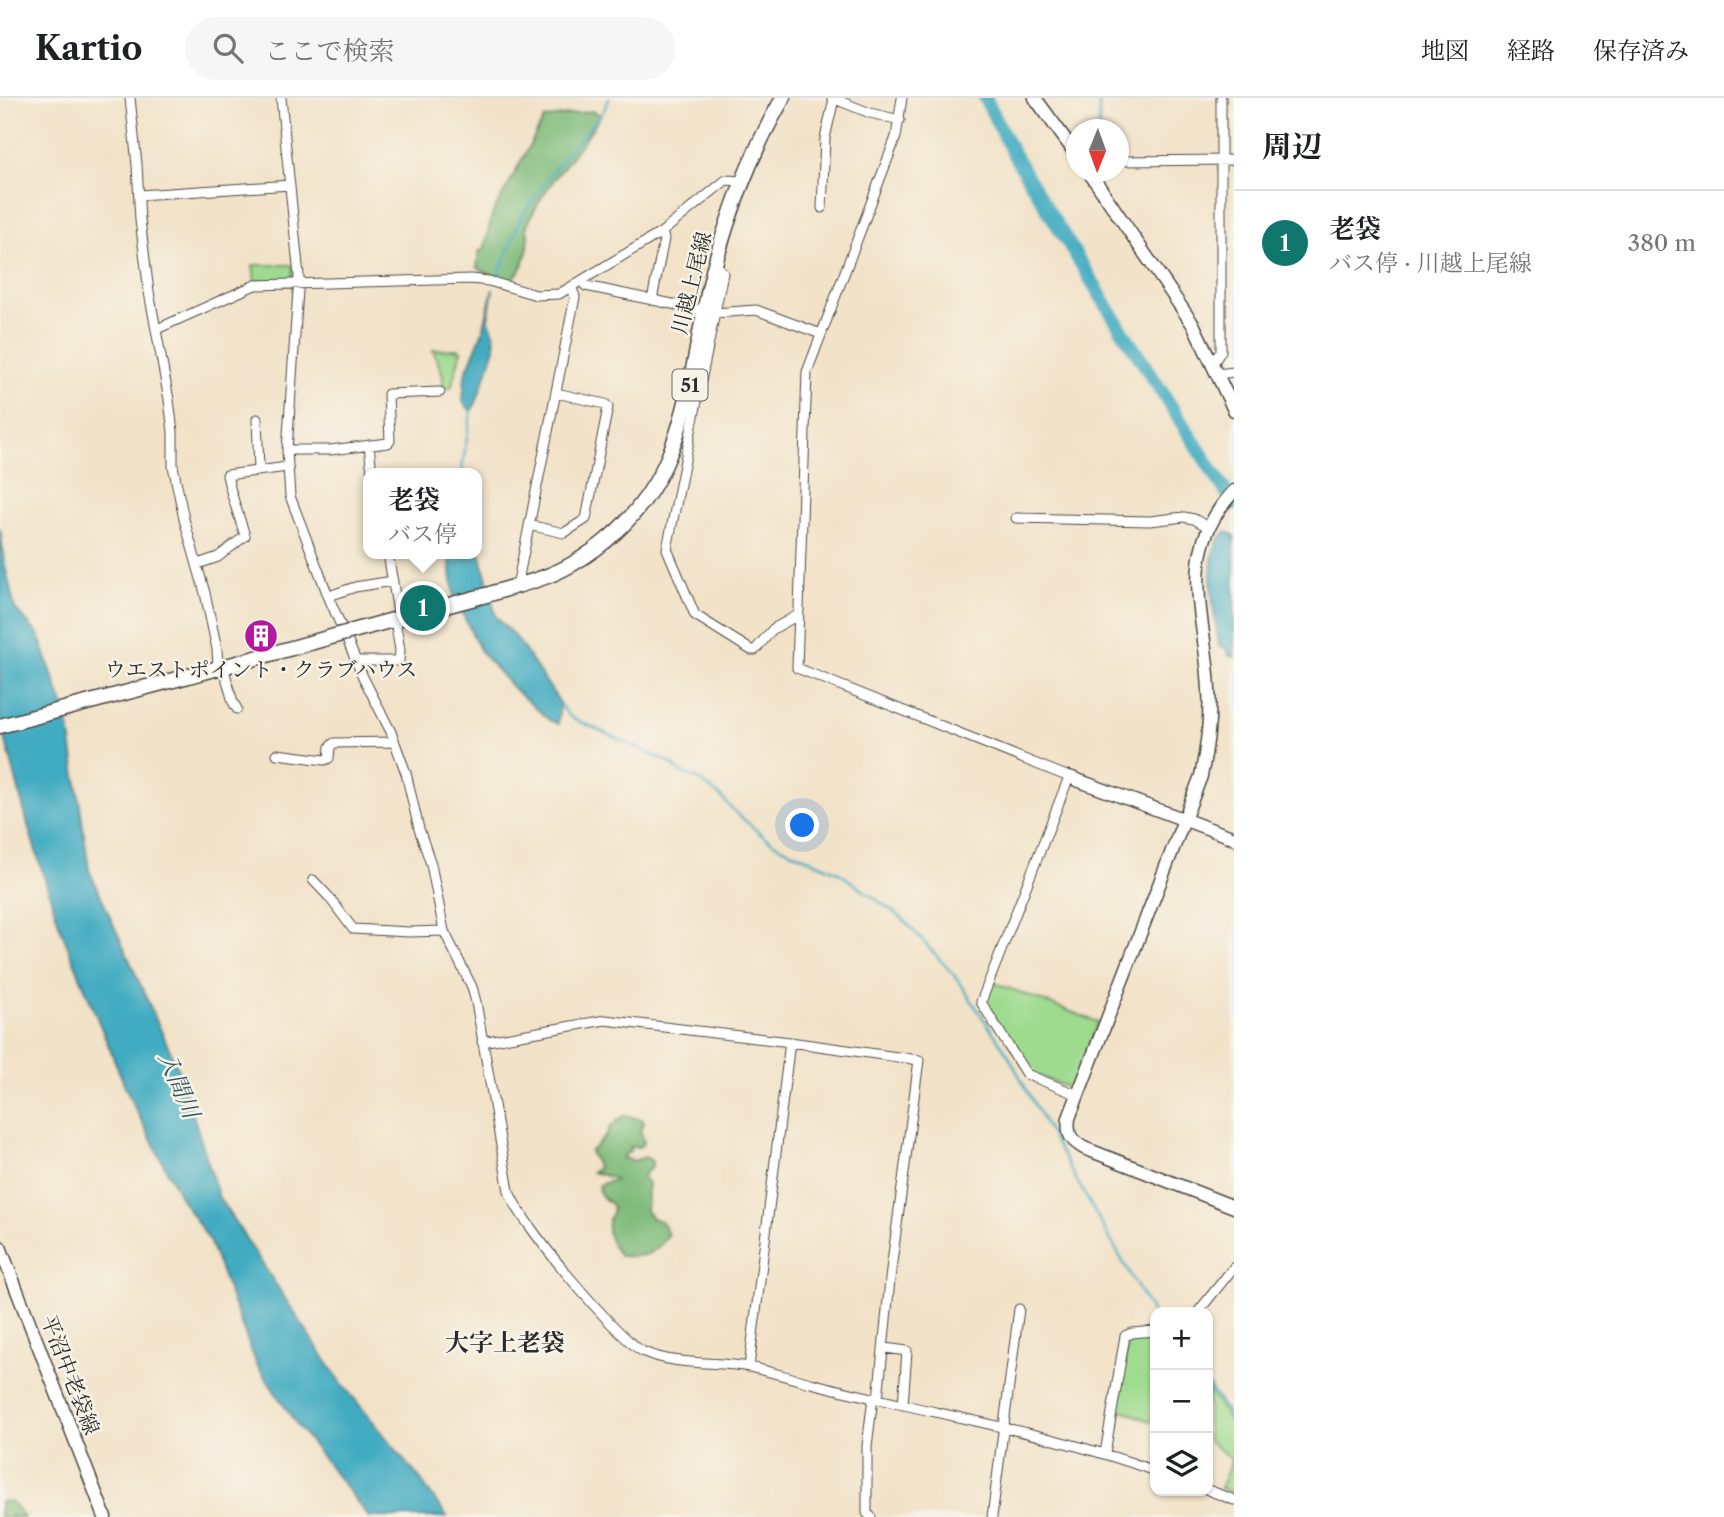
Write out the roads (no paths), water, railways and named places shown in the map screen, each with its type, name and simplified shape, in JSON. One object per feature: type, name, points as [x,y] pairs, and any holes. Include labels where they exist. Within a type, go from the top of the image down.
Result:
[{"type":"main road","name":"川越上尾線","points":[[0,726],[517,586],[560,570],[594,550],[629,519],[646,499],[660,476],[681,427],[710,312],[715,265],[742,181],[783,98]]},
{"type":"street","points":[[130,98],[149,292],[173,432],[173,466],[217,649],[217,668],[237,709]]},
{"type":"street","points":[[281,98],[298,286],[287,450],[293,507],[356,661],[396,742],[431,864],[444,931],[472,987],[510,1196],[519,1212],[545,1247],[624,1338],[642,1351],[670,1359],[749,1367],[1005,1427],[1105,1453],[1150,1469]]},
{"type":"street","points":[[902,98],[900,120],[890,154],[807,372],[797,668],[1069,777],[1234,838]]},
{"type":"street","points":[[1035,98],[1066,140]]},
{"type":"street","points":[[1215,370],[1221,351],[1221,98]]},
{"type":"street","points":[[822,208],[825,138],[833,99],[870,113],[900,120]]},
{"type":"street","points":[[1129,161],[1234,160]]},
{"type":"street","points":[[157,329],[255,285],[298,286],[471,279],[546,296],[559,294],[662,232],[726,180],[742,181]]},
{"type":"street","points":[[1097,182],[1188,316],[1234,410]]},
{"type":"street","points":[[139,195],[290,186]]},
{"type":"street","points":[[652,300],[664,239],[662,232]]},
{"type":"street","points":[[582,282],[586,286],[710,312],[756,310],[821,334]]},
{"type":"street","points":[[517,586],[575,297],[572,288]]},
{"type":"street","points":[[710,312],[667,549],[695,615],[751,650],[755,650],[773,629],[798,615]]},
{"type":"street","points":[[1215,370],[1234,372]]},
{"type":"street","points":[[287,450],[330,450],[390,441],[388,394],[440,392]]},
{"type":"street","points":[[529,525],[564,533],[586,519],[589,506],[608,407],[605,404],[556,393]]},
{"type":"street","points":[[257,419],[259,469]]},
{"type":"street","points":[[369,445],[371,468]]},
{"type":"street","points":[[198,564],[218,557],[245,536],[231,494],[228,475],[287,467]]},
{"type":"street","points":[[1234,491],[1223,502],[1208,527],[1197,566],[1209,690],[1208,739],[1201,776],[1068,1126],[1070,1138],[1084,1149],[1234,1207]]},
{"type":"street","points":[[1017,518],[1150,521],[1184,517],[1208,527]]},
{"type":"street","points":[[356,661],[399,661],[397,619],[389,559]]},
{"type":"street","points":[[329,596],[355,587],[393,581]]},
{"type":"street","points":[[277,754],[325,760],[329,758],[330,747],[334,743],[396,742]]},
{"type":"street","points":[[1069,777],[981,1002],[1026,1074],[1078,1096]]},
{"type":"street","points":[[313,880],[330,897],[353,929],[373,932],[444,931]]},
{"type":"street","points":[[482,1042],[605,1020],[919,1060],[891,1269],[885,1348],[867,1446],[867,1513],[870,1517]]},
{"type":"street","points":[[749,1367],[790,1042]]},
{"type":"street","name":"平沼中老袋線","points":[[0,1247],[105,1517]]},
{"type":"street","points":[[1202,1307],[1234,1267]]},
{"type":"street","points":[[992,1517],[1019,1309]]},
{"type":"street","points":[[1105,1453],[1125,1336],[1150,1331]]},
{"type":"street","points":[[885,1348],[907,1352],[903,1405]]},
{"type":"street","points":[[1213,1492],[1234,1500]]},
{"type":"water","points":[[493,289],[488,318],[494,333],[495,348],[471,411],[463,402],[465,375],[483,331]]},
{"type":"water","name":"入間川","points":[[0,528],[15,609],[38,634],[68,719],[89,870],[180,1073],[219,1198],[338,1379],[420,1479],[447,1517],[369,1517],[297,1425],[257,1365],[208,1238],[182,1200],[130,1098],[61,930],[29,829],[0,718]]},
{"type":"water","points":[[1226,532],[1234,535],[1234,657],[1228,655],[1228,650],[1219,645],[1211,585],[1213,553]]},
{"type":"water","points":[[450,559],[482,559],[496,617],[517,639],[560,703],[558,724],[549,720],[515,690],[481,652],[454,596]]},
{"type":"waterway","points":[[497,279],[520,220],[555,168],[603,112],[609,98]]},
{"type":"waterway","points":[[985,98],[1014,155],[1234,504]]},
{"type":"waterway","points":[[1099,98],[1099,119]]},
{"type":"waterway","points":[[463,468],[471,411]]},
{"type":"waterway","points":[[561,706],[570,717],[671,763],[680,772],[697,778],[763,836],[838,872],[902,918],[954,975],[1007,1053],[1150,1309]]},
{"type":"waterway","points":[[1213,1392],[1234,1423]]},
{"type":"place","name":"老袋","points":[[423,608]]},
{"type":"place","name":"ウエストポイント・クラブハウス","points":[[261,636]]},
{"type":"district","name":"大字上老袋","points":[[505,1343]]}]
